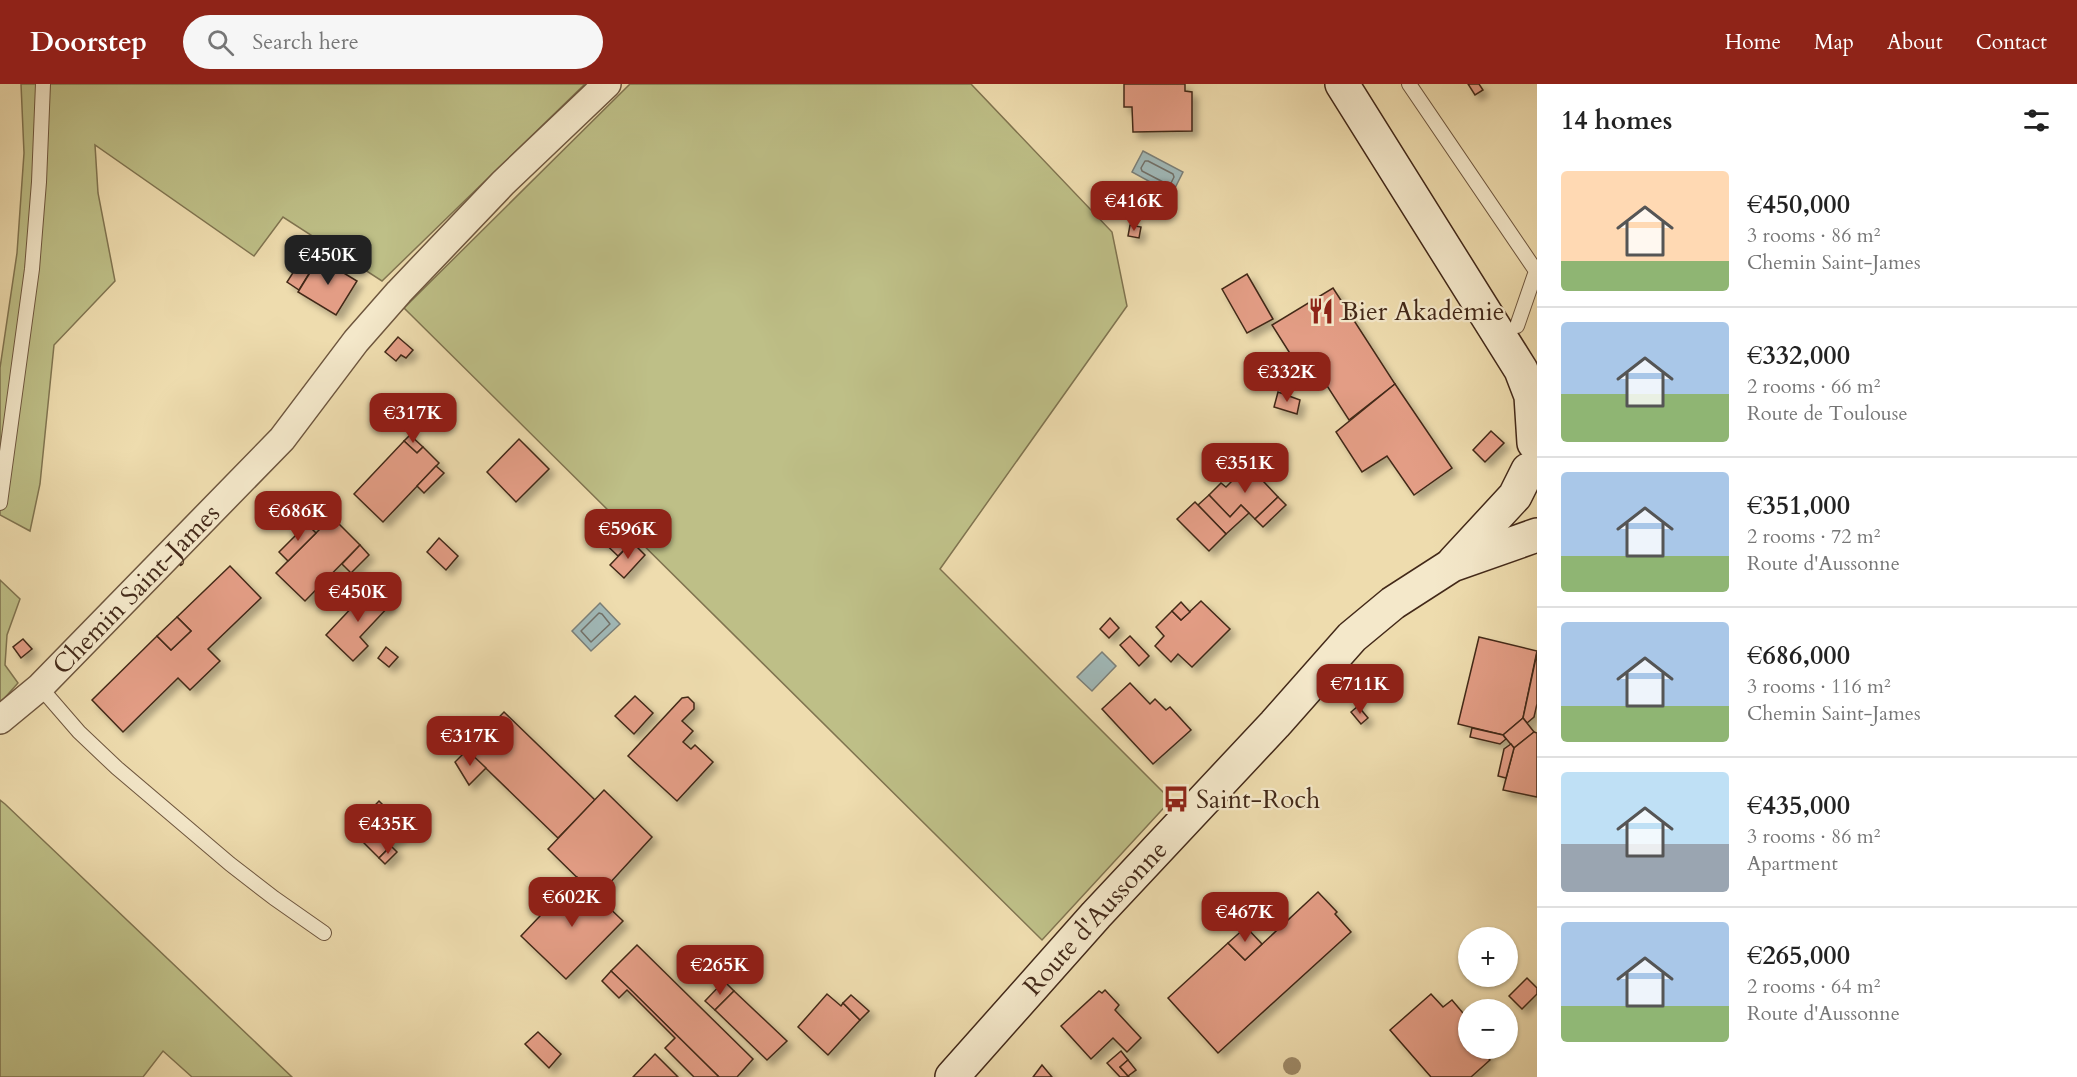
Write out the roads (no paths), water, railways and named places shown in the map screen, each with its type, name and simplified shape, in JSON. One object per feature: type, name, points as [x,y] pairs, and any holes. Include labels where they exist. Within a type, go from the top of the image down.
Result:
[{"type":"main road","points":[[1342,84],[1521,370],[1532,396],[1533,450],[1530,485],[1537,503]]},
{"type":"main road","points":[[1356,84],[1537,359]]},
{"type":"main road","name":"Route d'Aussonne","points":[[1452,565],[1515,495],[1533,450]]},
{"type":"main road","name":"Route d'Aussonne","points":[[952,1077],[1096,915],[1282,717],[1352,637],[1393,603],[1452,565],[1537,536]]},
{"type":"street","name":"Chemin Saint-James","points":[[0,720],[40,687],[282,439],[356,341],[399,292],[503,183],[607,84]]},
{"type":"lane","points":[[0,503],[32,269],[39,182],[43,84]]},
{"type":"lane","points":[[1409,84],[1536,271],[1517,326]]},
{"type":"lane","points":[[40,687],[79,732],[117,768],[230,864],[324,933]]},
{"type":"water","points":[[1143,151],[1183,172],[1172,194],[1132,172]]},
{"type":"water","points":[[600,603],[620,624],[591,651],[572,631]]},
{"type":"water","points":[[1102,652],[1116,666],[1092,691],[1077,677]]},
{"type":"place","name":"Bier Akademie","points":[[1321,311]]},
{"type":"place","name":"Saint-Roch","points":[[1176,799]]}]
